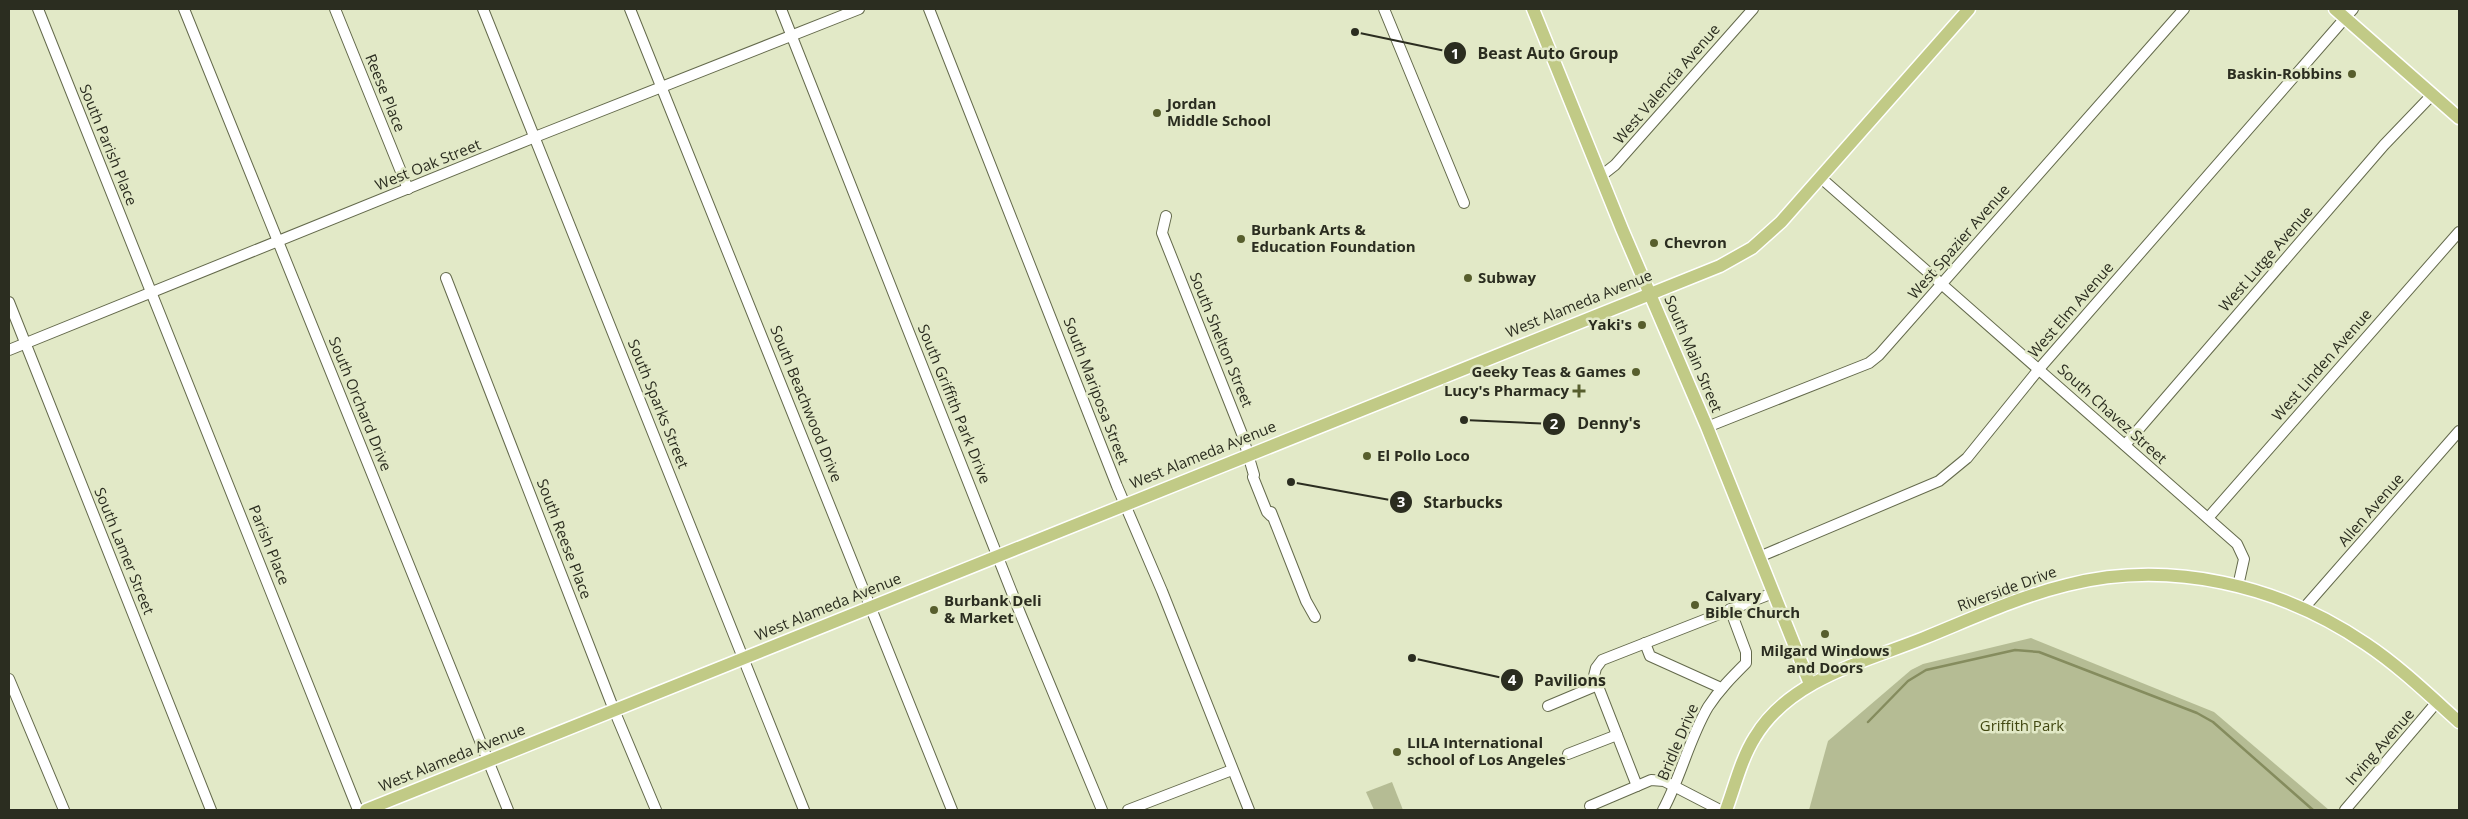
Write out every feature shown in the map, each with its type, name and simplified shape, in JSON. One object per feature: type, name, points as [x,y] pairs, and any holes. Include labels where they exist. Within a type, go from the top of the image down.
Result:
[{"type":"main road","name":"South Main Street","points":[[1533,9],[1650,294],[1707,427],[1810,684]]},
{"type":"main road","name":"West Alameda Avenue","points":[[366,810],[1720,266],[1752,248],[1781,222],[1969,9]]},
{"type":"main road","points":[[2335,9],[2349,13],[2459,118]]},
{"type":"main road","name":"Riverside Drive","points":[[1726,810],[1755,736],[1778,708],[1810,684],[2018,600],[2069,584],[2111,577],[2157,575],[2210,580],[2238,586],[2304,608],[2343,629],[2376,651],[2459,722]]},
{"type":"street","name":"South Parish Place","points":[[38,9],[150,292]]},
{"type":"street","name":"South Orchard Drive","points":[[184,9],[508,810]]},
{"type":"street","name":"Reese Place","points":[[334,9],[408,190]]},
{"type":"street","name":"South Sparks Street","points":[[483,9],[804,810]]},
{"type":"street","name":"South Beachwood Drive","points":[[630,9],[952,810]]},
{"type":"street","name":"South Griffith Park Drive","points":[[781,9],[998,556],[1102,810]]},
{"type":"street","name":"West Oak Street","points":[[9,350],[277,240],[408,190],[534,137],[859,9]]},
{"type":"street","name":"South Mariposa Street","points":[[929,9],[1124,505],[1162,592],[1249,810]]},
{"type":"street","points":[[1384,9],[1464,203]]},
{"type":"street","name":"West Valencia Avenue","points":[[1601,176],[1615,166],[1753,9]]},
{"type":"street","name":"West Spazier Avenue","points":[[1707,427],[1869,363],[1879,355],[2184,9]]},
{"type":"street","name":"West Elm Avenue","points":[[1759,557],[1939,481],[1967,458],[2039,369],[2349,13]]},
{"type":"street","name":"West Lutge Avenue","points":[[2124,445],[2384,146],[2432,94]]},
{"type":"street","name":"South Chavez Street","points":[[1821,178],[2237,544],[2242,552],[2243,566],[2238,586]]},
{"type":"street","name":"South Shelton Street","points":[[1166,216],[1162,232],[1248,455],[1253,477],[1306,601],[1315,617]]},
{"type":"street","name":"West Linden Avenue","points":[[2208,518],[2459,232]]},
{"type":"street","name":"South Reese Place","points":[[446,278],[614,710],[656,810]]},
{"type":"street","name":"Parish Place","points":[[150,292],[358,810]]},
{"type":"street","name":"South Lamer Street","points":[[9,302],[211,810]]},
{"type":"street","name":"Allen Avenue","points":[[2304,608],[2459,431]]},
{"type":"street","points":[[1637,786],[1594,676],[1596,668],[1602,660],[1773,593]]},
{"type":"street","name":"Bridle Drive","points":[[1663,810],[1676,788],[1701,720],[1721,688],[1746,663],[1748,658],[1730,609]]},
{"type":"street","points":[[1645,643],[1650,656],[1721,688]]},
{"type":"street","points":[[9,679],[64,810]]},
{"type":"street","points":[[1548,706],[1598,686]]},
{"type":"street","name":"Irving Avenue","points":[[2345,810],[2437,702]]},
{"type":"street","points":[[1568,754],[1617,735]]},
{"type":"street","points":[[1128,810],[1232,770]]},
{"type":"street","points":[[1590,806],[1637,786],[1658,780],[1720,810]]},
{"type":"green space","name":"Griffith Park","points":[[2031,638],[2214,712],[2329,810],[1809,810],[1828,741],[1911,670],[1923,664]]},
{"type":"green space","points":[[1392,782],[1403,810],[1374,810],[1366,792]]},
{"type":"waterway","points":[[1868,722],[1908,681],[1926,670],[2015,650],[2039,652],[2197,713],[2213,722],[2313,810]]},
{"type":"place","name":"Beast Auto Group","points":[[1355,32]]},
{"type":"place","name":"Baskin-Robbins","points":[[2352,74]]},
{"type":"place","name":"Jordan Middle School","points":[[1157,113]]},
{"type":"place","name":"Burbank Arts & Education Foundation","points":[[1241,239]]},
{"type":"place","name":"Chevron","points":[[1654,243]]},
{"type":"place","name":"Subway","points":[[1468,278]]},
{"type":"place","name":"Yaki's","points":[[1642,325]]},
{"type":"place","name":"Geeky Teas & Games","points":[[1636,372]]},
{"type":"place","name":"Lucy's Pharmacy","points":[[1579,391]]},
{"type":"place","name":"Denny's","points":[[1464,420]]},
{"type":"place","name":"El Pollo Loco","points":[[1367,456]]},
{"type":"place","name":"Starbucks","points":[[1291,482]]},
{"type":"place","name":"Calvary Bible Church","points":[[1695,605]]},
{"type":"place","name":"Burbank Deli & Market","points":[[934,610]]},
{"type":"place","name":"Milgard Windows and Doors","points":[[1825,634]]},
{"type":"place","name":"Pavilions","points":[[1412,658]]},
{"type":"place","name":"LILA International school of Los Angeles","points":[[1397,752]]}]
